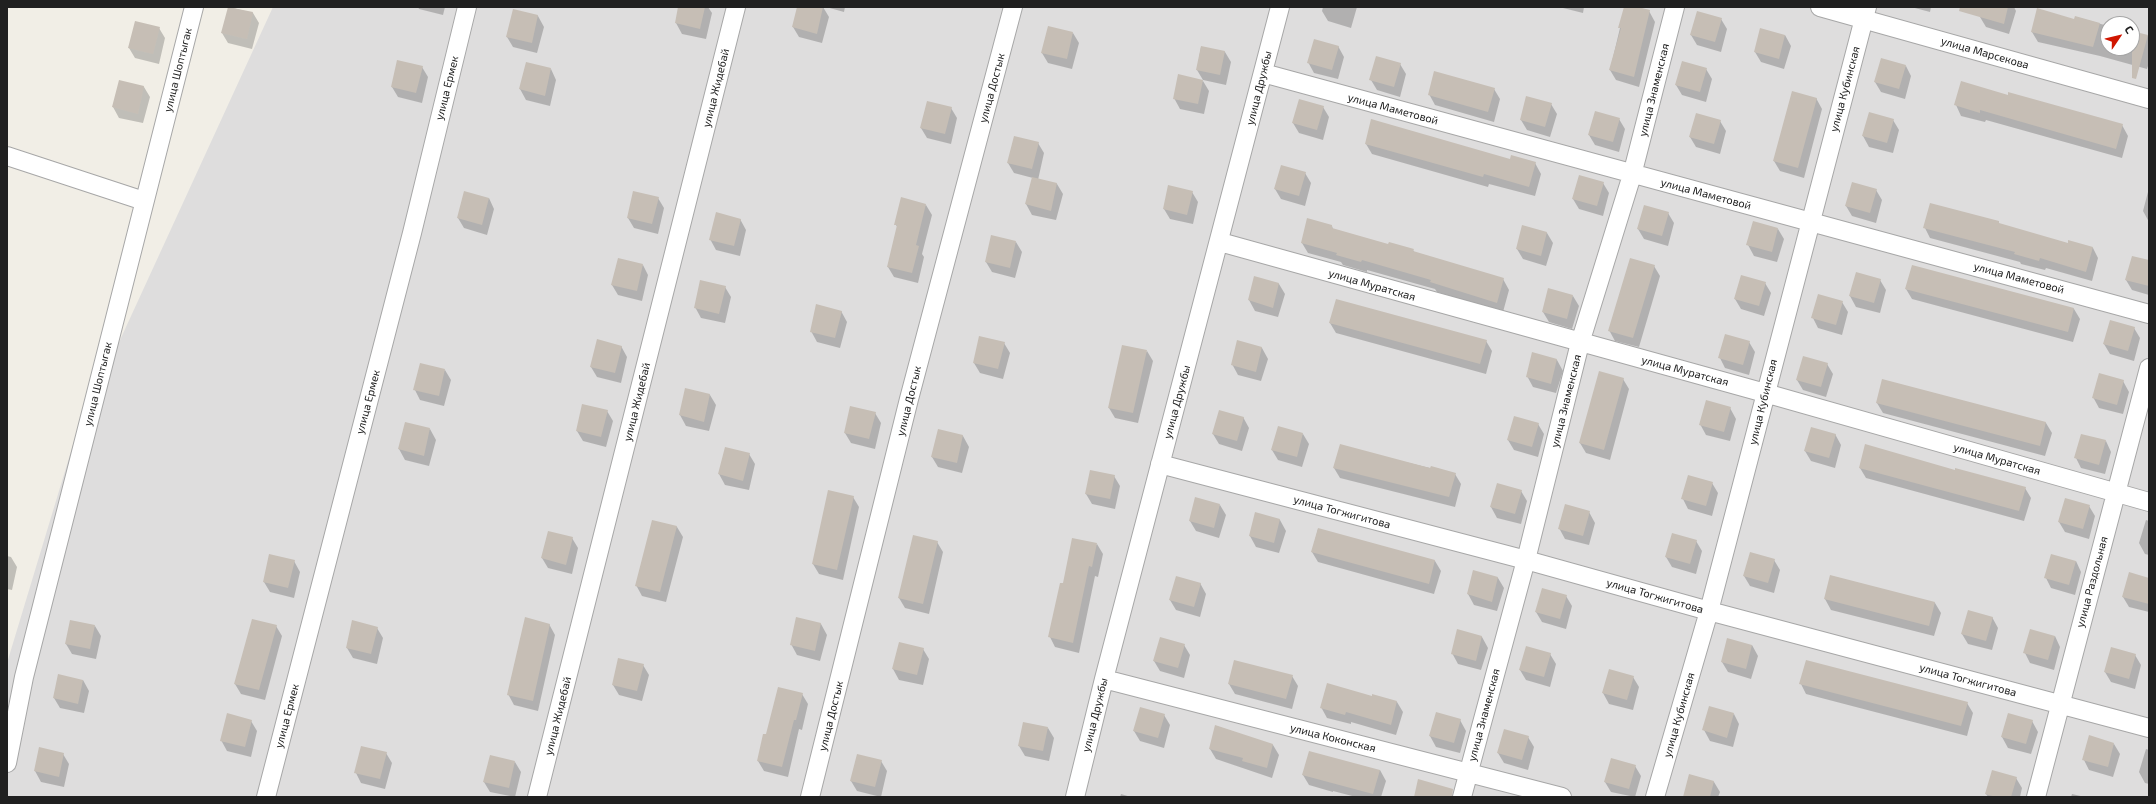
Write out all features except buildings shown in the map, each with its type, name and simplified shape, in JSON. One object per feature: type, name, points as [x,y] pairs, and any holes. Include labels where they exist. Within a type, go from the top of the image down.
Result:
[{"type":"street","name":"улица Шоптыгак","points":[[7,763],[24,677],[194,7]]},
{"type":"street","name":"улица Ермек","points":[[266,797],[412,233],[468,7]]},
{"type":"street","name":"улица Жидебай","points":[[537,797],[736,7]]},
{"type":"street","name":"улица Достык","points":[[810,797],[909,399],[1013,7]]},
{"type":"street","name":"улица Дружбы","points":[[1075,797],[1104,679],[1220,242],[1280,7]]},
{"type":"street","name":"улица Знаменская","points":[[1462,797],[1526,560],[1580,343],[1632,175],[1675,7]]},
{"type":"street","name":"улица Марсекова","points":[[1820,7],[1866,13],[2149,99]]},
{"type":"street","name":"улица Кубинская","points":[[1655,797],[1709,611],[1810,221],[1866,13]]},
{"type":"street","name":"улица Маметовой","points":[[1263,73],[1632,175],[1810,221],[2149,314]]},
{"type":"street","points":[[7,156],[144,201]]},
{"type":"street","name":"улица Муратская","points":[[1220,242],[1580,343],[1765,393],[2149,502]]},
{"type":"street","name":"улица Раздольная","points":[[2036,797],[2149,368]]},
{"type":"street","name":"улица Тогжигитова","points":[[1160,464],[1526,560],[1709,611],[2149,728]]},
{"type":"street","name":"улица Коконская","points":[[1104,679],[1562,797]]},
{"type":"shaded area","points":[[273,7],[2149,7],[2149,797],[7,797],[7,663],[75,438]]}]
